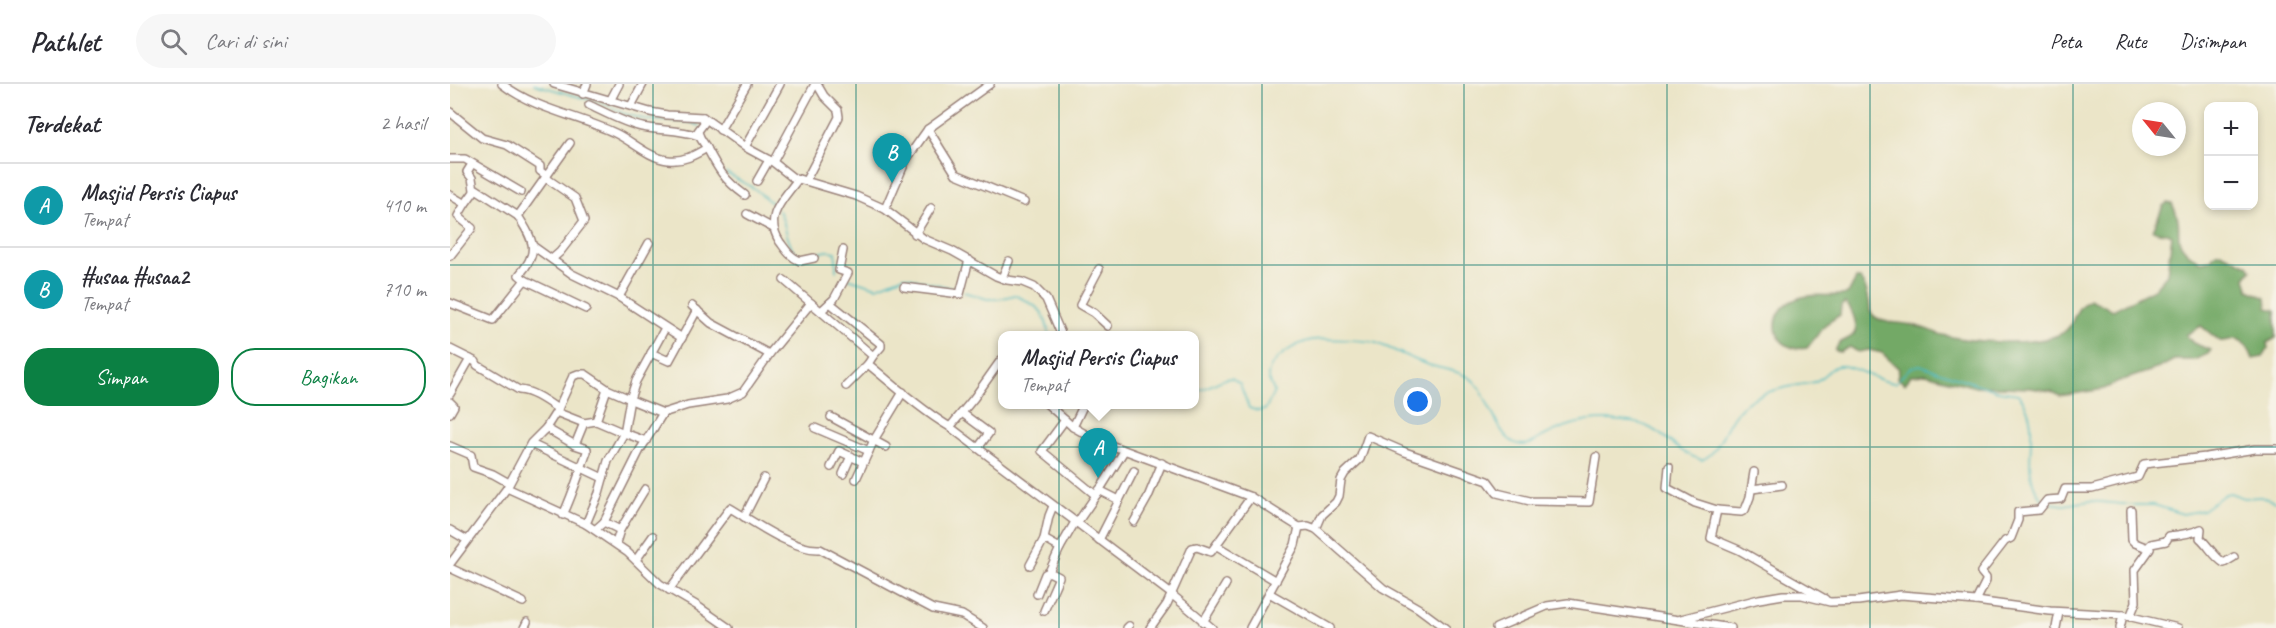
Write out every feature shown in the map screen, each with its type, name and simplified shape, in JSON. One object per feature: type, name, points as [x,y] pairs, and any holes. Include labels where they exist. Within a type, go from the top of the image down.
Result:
[{"type":"street","points":[[502,84],[532,103],[614,133],[664,159],[680,160],[707,148]]},
{"type":"street","points":[[554,84],[583,94],[667,115],[703,120],[802,180],[856,196],[885,209],[897,216],[915,234],[1002,278],[1028,284],[1043,295],[1060,331]]},
{"type":"street","points":[[583,94],[588,84]]},
{"type":"street","points":[[610,101],[619,84]]},
{"type":"street","points":[[631,106],[643,84]]},
{"type":"street","points":[[720,130],[747,84]]},
{"type":"street","points":[[745,147],[780,84]]},
{"type":"street","points":[[758,181],[816,84],[838,111],[839,117],[802,180],[781,202],[774,214],[773,228]]},
{"type":"street","points":[[885,209],[906,160],[928,129],[990,84]]},
{"type":"street","points":[[589,105],[629,123],[644,127],[699,133]]},
{"type":"street","points":[[450,112],[482,138],[507,145],[540,166],[540,171],[546,177],[575,198],[584,221],[552,259]]},
{"type":"street","points":[[703,120],[699,133],[712,160],[729,183],[745,195]]},
{"type":"street","points":[[928,129],[959,176],[1024,202]]},
{"type":"street","points":[[518,216],[570,143]]},
{"type":"street","points":[[450,159],[459,158],[472,164],[521,192]]},
{"type":"street","points":[[450,256],[472,227],[458,216],[474,190],[472,178],[467,172],[472,164]]},
{"type":"street","points":[[474,190],[518,216],[528,232],[533,246],[531,261],[519,275],[586,309]]},
{"type":"street","points":[[450,195],[465,204]]},
{"type":"street","points":[[915,234],[932,208]]},
{"type":"street","points":[[747,214],[773,228],[788,254],[800,261],[814,258]]},
{"type":"street","points":[[618,297],[649,243]]},
{"type":"street","points":[[533,246],[584,281],[618,297],[682,338]]},
{"type":"street","points":[[821,311],[830,303],[848,273],[839,270],[843,250]]},
{"type":"street","points":[[904,287],[959,294],[969,260]]},
{"type":"street","points":[[1002,278],[1009,261]]},
{"type":"street","points":[[1099,269],[1080,305],[1094,313],[1108,326]]},
{"type":"street","points":[[450,303],[493,320],[525,280]]},
{"type":"street","points":[[784,280],[873,356]]},
{"type":"street","points":[[596,529],[604,522],[663,413],[694,403],[727,399],[743,392],[811,303]]},
{"type":"street","points":[[830,303],[881,344],[868,364],[846,386]]},
{"type":"street","points":[[651,353],[669,361],[695,308],[711,323],[770,354]]},
{"type":"street","points":[[585,524],[599,493],[608,461],[624,433],[636,381],[665,328]]},
{"type":"street","points":[[450,349],[476,362],[477,365],[519,390],[544,399],[557,411],[584,423],[596,421],[646,441]]},
{"type":"street","points":[[450,394],[470,359]]},
{"type":"street","points":[[868,364],[929,415],[978,448],[1170,593],[1212,628]]},
{"type":"street","points":[[950,427],[998,364]]},
{"type":"street","points":[[523,602],[450,566],[508,486],[531,444],[546,428],[557,411],[573,376],[585,374],[608,389],[663,413]]},
{"type":"street","points":[[596,421],[608,389]]},
{"type":"street","points":[[856,479],[874,440],[903,392]]},
{"type":"street","points":[[450,402],[454,406],[450,413]]},
{"type":"street","points":[[1052,409],[1094,439],[1251,497],[1299,527],[1308,526],[1316,529],[1383,588],[1418,608],[1436,625],[1445,628]]},
{"type":"street","points":[[1073,426],[1082,409]]},
{"type":"street","points":[[962,413],[989,434],[978,448]]},
{"type":"street","points":[[831,417],[886,447]]},
{"type":"street","points":[[1065,420],[1042,451],[1098,492],[1119,500]]},
{"type":"street","points":[[575,445],[584,423]]},
{"type":"street","points":[[546,428],[588,451],[574,493],[563,515]]},
{"type":"street","points":[[815,428],[869,451]]},
{"type":"street","points":[[1316,529],[1318,520],[1340,496],[1341,480],[1360,458],[1368,436],[1405,452],[1488,481],[1497,494],[1530,501],[1589,502],[1596,456]]},
{"type":"street","points":[[1088,450],[1094,439]]},
{"type":"street","points":[[531,444],[603,478]]},
{"type":"street","points":[[450,446],[471,455],[473,467],[493,474],[508,486],[563,515],[596,529],[616,543],[669,590],[729,628]]},
{"type":"street","points":[[1976,601],[1986,581],[1981,573],[2005,541],[2011,538],[2018,520],[2017,513],[2025,510],[2039,510],[2046,503],[2060,499],[2067,489],[2092,489],[2138,477],[2144,464],[2255,449],[2276,449]]},
{"type":"street","points":[[831,468],[839,451],[863,462]]},
{"type":"street","points":[[1037,594],[1060,548],[1124,451]]},
{"type":"street","points":[[843,474],[851,456]]},
{"type":"street","points":[[1134,522],[1148,497],[1162,463]]},
{"type":"street","points":[[1669,467],[1668,488],[1697,504],[1717,510],[1743,512],[1752,489],[1754,472]]},
{"type":"street","points":[[1099,540],[1134,471]]},
{"type":"street","points":[[744,517],[764,478]]},
{"type":"street","points":[[1752,489],[1782,485]]},
{"type":"street","points":[[616,543],[620,531],[645,489]]},
{"type":"street","points":[[1150,628],[1164,608],[1192,548],[1197,546],[1211,552],[1251,497]]},
{"type":"street","points":[[1030,566],[1044,539],[1053,506]]},
{"type":"street","points":[[669,590],[730,508],[792,544],[811,550],[819,548],[933,609],[962,615],[983,628]]},
{"type":"street","points":[[1717,510],[1711,538],[1739,550],[1830,602]]},
{"type":"street","points":[[2131,510],[2132,540],[2148,547]]},
{"type":"street","points":[[604,522],[620,531]]},
{"type":"street","points":[[1250,628],[1295,545],[1299,527]]},
{"type":"street","points":[[450,530],[467,540]]},
{"type":"street","points":[[2148,547],[2151,544],[2166,542],[2169,536],[2201,530],[2200,538],[2210,546],[2217,559],[2224,563],[2234,557]]},
{"type":"street","points":[[636,560],[653,536]]},
{"type":"street","points":[[1044,539],[1060,548]]},
{"type":"street","points":[[1217,546],[1276,581]]},
{"type":"street","points":[[2120,628],[2136,602],[2135,570],[2150,550],[2148,547]]},
{"type":"street","points":[[1044,611],[1059,577],[1049,572]]},
{"type":"street","points":[[1203,622],[1226,584]]},
{"type":"street","points":[[1269,593],[1330,628]]},
{"type":"street","points":[[1681,619],[1783,595],[1802,595],[1830,602],[1901,595],[1976,601],[2059,612],[2127,616],[2161,626],[2178,628]]},
{"type":"street","points":[[1496,628],[1547,606],[1568,603],[1731,628]]},
{"type":"street","points":[[2056,628],[2059,612]]},
{"type":"green space","points":[[2167,203],[2172,204],[2177,214],[2180,241],[2190,254],[2201,262],[2210,260],[2216,253],[2221,252],[2248,265],[2251,270],[2245,278],[2249,290],[2266,298],[2267,308],[2276,310],[2276,338],[2267,343],[2268,348],[2263,357],[2253,359],[2242,342],[2236,339],[2220,341],[2201,326],[2186,335],[2193,343],[2211,350],[2208,354],[2194,360],[2174,360],[2104,389],[2060,396],[2051,391],[2031,388],[1972,386],[1926,374],[1911,375],[1905,384],[1897,378],[1899,369],[1882,353],[1869,350],[1858,352],[1850,347],[1840,352],[1835,351],[1841,342],[1853,335],[1856,328],[1854,318],[1845,303],[1841,306],[1840,315],[1826,324],[1807,348],[1786,345],[1776,330],[1776,321],[1786,305],[1802,297],[1848,294],[1856,279],[1860,279],[1868,294],[1870,311],[1883,321],[1916,326],[1943,335],[1970,340],[2021,342],[2051,337],[2066,330],[2076,312],[2090,299],[2113,310],[2154,289],[2167,274],[2172,235],[2153,230],[2163,206]]},
{"type":"waterway","points":[[534,84],[610,106],[622,113],[647,120],[690,122],[700,126]]},
{"type":"waterway","points":[[726,173],[755,189],[776,207]]},
{"type":"waterway","points":[[779,211],[795,252],[808,256],[825,251],[836,252],[836,271]]},
{"type":"waterway","points":[[848,278],[877,287],[904,276],[959,290]]},
{"type":"waterway","points":[[964,292],[987,299],[1015,295],[1039,309],[1043,314],[1048,331]]},
{"type":"waterway","points":[[1199,390],[1232,378],[1240,384],[1249,408],[1258,411],[1265,410],[1274,392],[1268,377],[1270,369],[1285,352],[1312,340],[1371,342],[1426,364],[1454,371],[1470,378],[1477,385],[1502,430],[1509,439],[1519,444],[1530,444],[1573,424],[1596,420],[1621,421],[1648,427],[1687,454],[1702,460],[1714,451],[1736,413],[1757,397],[1772,391],[1814,382],[1838,366],[1895,383],[1910,368],[1920,365],[1998,391],[2019,394],[2031,422],[2030,468],[2032,479],[2043,500]]},
{"type":"waterway","points":[[2050,503],[2064,505],[2090,501],[2154,505],[2183,514],[2203,510],[2225,494],[2230,493],[2244,498],[2261,497],[2276,502]]},
{"type":"place","name":"#usaa #usaa2","points":[[892,183]]},
{"type":"place","name":"Masjid Persis Ciapus","points":[[1098,478]]}]
